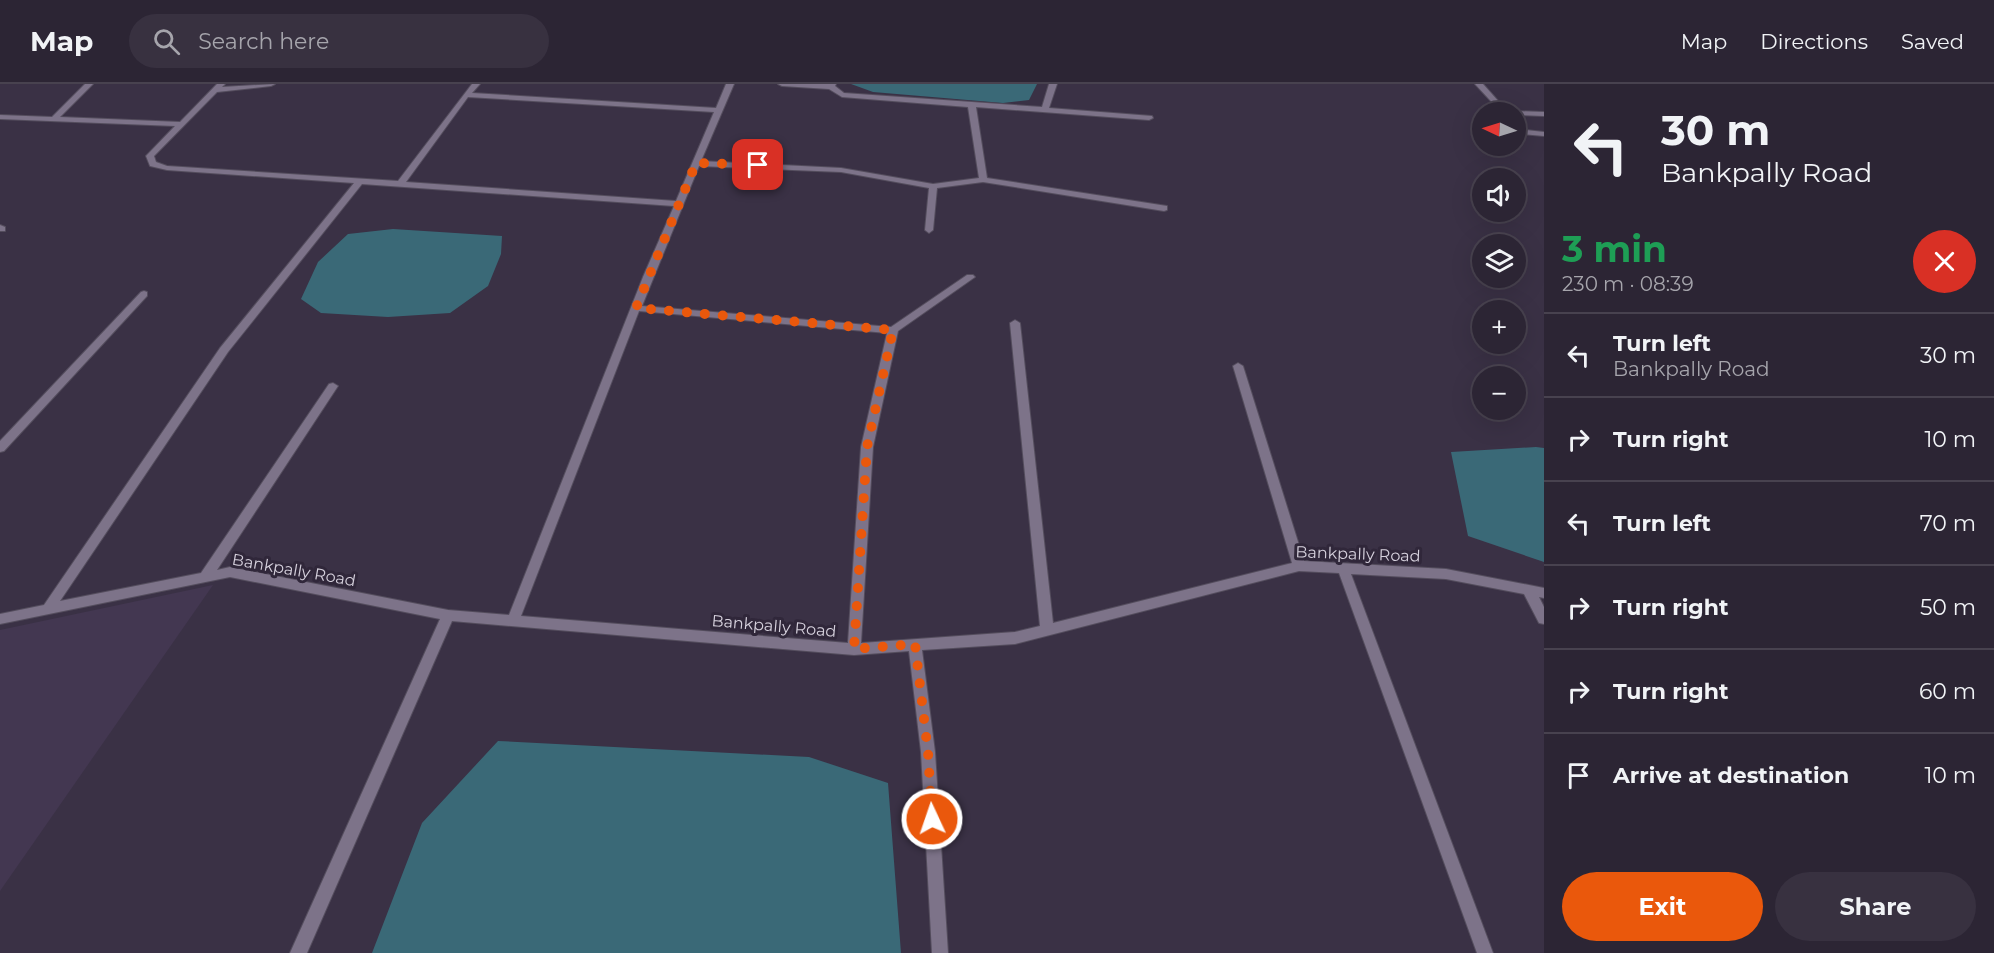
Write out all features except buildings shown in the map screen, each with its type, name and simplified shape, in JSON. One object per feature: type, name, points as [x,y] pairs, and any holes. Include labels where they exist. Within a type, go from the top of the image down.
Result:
[{"type":"street","points":[[54,119],[89,84]]},
{"type":"street","points":[[271,84],[218,87],[150,156],[153,164],[167,168],[680,204]]},
{"type":"street","points":[[400,184],[476,84]]},
{"type":"street","points":[[513,620],[636,308],[730,84]]},
{"type":"street","points":[[782,84],[831,85],[842,95],[972,107],[1045,109],[1149,118]]},
{"type":"street","points":[[1045,109],[1053,84]]},
{"type":"street","points":[[1479,84],[1496,102]]},
{"type":"street","points":[[466,95],[719,110]]},
{"type":"street","points":[[972,107],[983,180]]},
{"type":"street","points":[[1526,113],[1544,114]]},
{"type":"street","points":[[0,117],[181,124]]},
{"type":"street","points":[[1526,132],[1544,134]]},
{"type":"street","points":[[696,163],[841,170],[933,186],[983,180],[1164,208]]},
{"type":"street","points":[[48,609],[224,350],[361,180]]},
{"type":"street","points":[[929,230],[933,186]]},
{"type":"street","points":[[636,308],[893,330],[970,277]]},
{"type":"street","points":[[0,448],[144,294]]},
{"type":"street","points":[[1015,323],[1047,630]]},
{"type":"street","points":[[854,649],[867,447],[893,330]]},
{"type":"street","points":[[1238,366],[1299,566]]},
{"type":"street","points":[[205,578],[333,386]]},
{"type":"street","name":"Bankpally Road","points":[[0,619],[230,572],[448,615],[854,649],[1015,638],[1299,566],[1446,574],[1544,593]]},
{"type":"street","points":[[1343,568],[1485,953]]},
{"type":"street","points":[[1528,590],[1544,620]]},
{"type":"street","points":[[298,953],[448,615]]},
{"type":"street","points":[[915,644],[928,752],[940,953]]},
{"type":"shaded area","points":[[213,585],[0,891],[0,630]]},
{"type":"water","points":[[851,84],[1037,84],[1029,100],[1003,103],[873,92]]},
{"type":"water","points":[[393,229],[502,236],[501,254],[488,286],[450,313],[388,317],[321,313],[301,299],[318,262],[348,234]]},
{"type":"water","points":[[1544,448],[1544,562],[1468,536],[1451,452]]},
{"type":"water","points":[[498,741],[809,757],[888,783],[901,953],[372,953],[422,823]]},
{"type":"route","points":[[758,165],[696,163],[636,308],[893,330],[867,447],[854,649],[915,644],[928,752],[932,819]]}]
